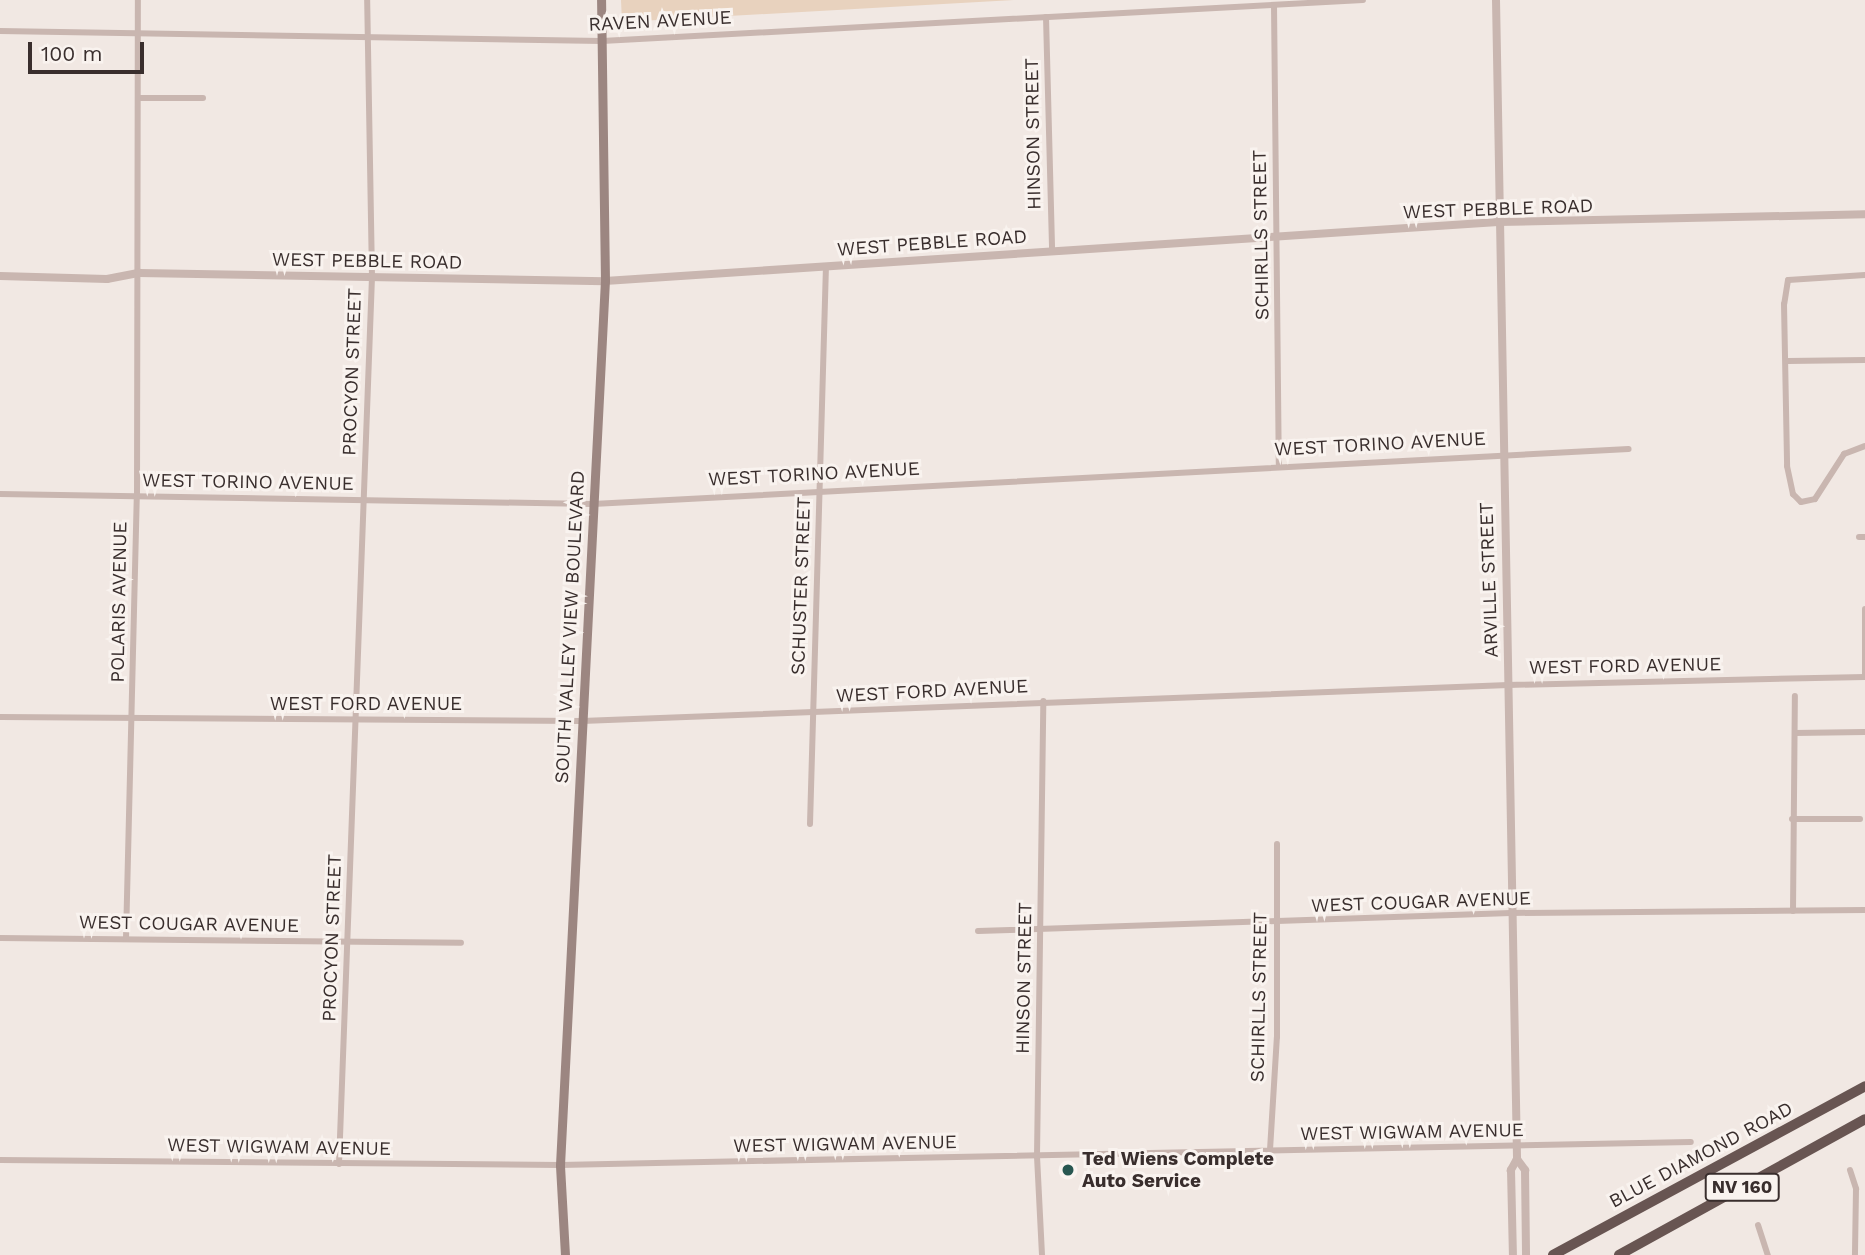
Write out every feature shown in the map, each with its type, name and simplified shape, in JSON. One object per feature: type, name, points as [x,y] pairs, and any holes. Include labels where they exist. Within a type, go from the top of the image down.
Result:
[{"type":"highway","name":"BLUE DIAMOND ROAD","points":[[1553,1255],[1865,1086]]},
{"type":"highway","name":"NV 160","points":[[1619,1255],[1865,1119]]},
{"type":"main road","name":"SOUTH VALLEY VIEW BOULEVARD","points":[[565,1255],[560,1165],[605,281],[601,0]]},
{"type":"street","name":"POLARIS AVENUE","points":[[126,938],[137,496],[138,0]]},
{"type":"street","name":"PROCYON STREET","points":[[339,1164],[372,277],[366,0]]},
{"type":"street","name":"RAVEN AVENUE","points":[[0,31],[368,40],[602,41],[1363,0]]},
{"type":"street","name":"ARVILLE STREET","points":[[1496,0],[1502,453],[1517,1145],[1517,1159],[1511,1170],[1513,1255]]},
{"type":"street","name":"SCHIRLLS STREET","points":[[1274,5],[1279,464]]},
{"type":"street","name":"HINSON STREET","points":[[1046,17],[1052,251]]},
{"type":"street","points":[[139,98],[203,97]]},
{"type":"street","name":"WEST PEBBLE ROAD","points":[[0,276],[107,279],[139,273],[605,281],[1499,222],[1865,214]]},
{"type":"street","name":"SCHUSTER STREET","points":[[810,824],[826,266]]},
{"type":"street","points":[[1865,275],[1788,280],[1784,304],[1788,361],[1787,466],[1793,495],[1801,502],[1815,499],[1826,488],[1844,454],[1865,446]]},
{"type":"street","points":[[1788,361],[1865,360]]},
{"type":"street","name":"WEST TORINO AVENUE","points":[[0,494],[593,504],[1279,464],[1629,449]]},
{"type":"street","points":[[1865,609],[1865,677]]},
{"type":"street","name":"WEST FORD AVENUE","points":[[0,717],[582,721],[1508,685],[1865,677]]},
{"type":"street","points":[[1793,911],[1795,696]]},
{"type":"street","name":"HINSON STREET","points":[[1042,1255],[1037,1156],[1043,701]]},
{"type":"street","points":[[1795,733],[1865,732]]},
{"type":"street","points":[[1792,819],[1860,819]]},
{"type":"street","name":"SCHIRLLS STREET","points":[[1270,1150],[1277,1037],[1277,844]]},
{"type":"street","name":"WEST COUGAR AVENUE","points":[[978,931],[1040,932],[1511,913],[1865,910]]},
{"type":"street","name":"WEST COUGAR AVENUE","points":[[0,938],[461,943]]},
{"type":"street","name":"WEST WIGWAM AVENUE","points":[[0,1160],[560,1165],[1690,1142]]},
{"type":"street","name":"ARVILLE STREET","points":[[1517,1159],[1525,1170],[1526,1255]]},
{"type":"street","points":[[1850,1171],[1856,1189],[1855,1255]]},
{"type":"street","points":[[1758,1225],[1768,1255]]},
{"type":"sand","points":[[621,0],[1014,0],[622,22]]},
{"type":"place","name":"Ted Wiens Complete Auto Service","points":[[1068,1170]]}]
